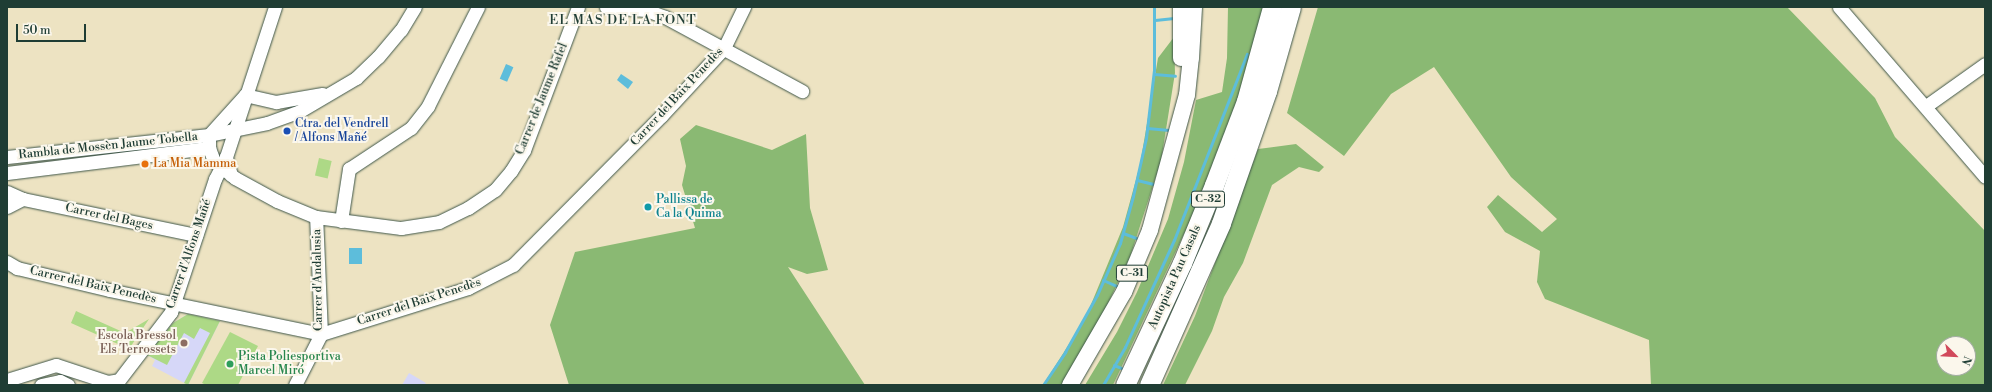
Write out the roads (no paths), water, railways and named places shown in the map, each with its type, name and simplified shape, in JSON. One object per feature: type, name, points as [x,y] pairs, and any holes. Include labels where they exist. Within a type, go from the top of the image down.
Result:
[{"type":"highway","name":"Autopista Pau Casals","points":[[1125,385],[1182,263],[1214,185],[1246,101],[1272,7]]},
{"type":"highway","name":"Autopista Pau Casals","points":[[1150,385],[1221,223],[1267,91],[1291,7]]},
{"type":"main road","name":"C-31","points":[[1171,151],[1181,74],[1181,7]]},
{"type":"main road","name":"C-31","points":[[1070,385],[1104,330],[1127,285],[1150,230],[1186,95],[1192,58],[1194,7]]},
{"type":"street","name":"Carrer d'Alfons Mañé","points":[[85,380],[114,382],[119,380],[175,304],[215,179],[227,169],[226,157],[275,7]]},
{"type":"street","points":[[209,141],[236,130],[300,111],[356,78],[378,57],[401,30],[415,7]]},
{"type":"street","points":[[341,221],[349,169],[411,128],[428,106],[478,7]]},
{"type":"street","name":"Carrer de Jaume Rafel","points":[[227,169],[258,192],[316,217],[402,228],[439,222],[468,208],[495,190],[511,171],[524,150],[578,7]]},
{"type":"street","points":[[606,7],[655,13],[724,48],[802,91]]},
{"type":"street","name":"Carrer del Baix Penedès","points":[[7,262],[39,273],[175,304],[320,334],[468,288],[513,265],[661,116],[724,48],[744,7]]},
{"type":"street","points":[[1839,7],[1926,106],[1985,177]]},
{"type":"street","points":[[1926,106],[1985,64]]},
{"type":"street","points":[[209,141],[245,95],[276,102],[334,92]]},
{"type":"street","points":[[209,141],[214,161],[227,169]]},
{"type":"street","name":"Rambla de Mossèn Jaume Tobella","points":[[7,157],[209,141]]},
{"type":"street","name":"Rambla de Mossèn Jaume Tobella","points":[[7,173],[209,141]]},
{"type":"street","name":"Carrer del Bages","points":[[7,192],[23,199],[196,235]]},
{"type":"street","points":[[7,207],[23,199]]},
{"type":"street","name":"Carrer d'Andalusia","points":[[295,385],[320,334],[316,217]]},
{"type":"street","points":[[7,380],[56,365],[85,380]]},
{"type":"street","points":[[40,385],[60,381],[68,385]]},
{"type":"water","points":[[506,64],[513,67],[507,82],[500,79]]},
{"type":"water","points":[[621,74],[633,82],[628,89],[617,80]]},
{"type":"water","points":[[349,248],[362,248],[362,264],[349,264]]},
{"type":"waterway","points":[[1043,385],[1065,352],[1097,295],[1120,243],[1133,196],[1146,138],[1154,70],[1154,7]]},
{"type":"waterway","points":[[1155,20],[1174,18]]},
{"type":"waterway","points":[[1103,385],[1125,347],[1174,240],[1247,54]]},
{"type":"waterway","points":[[1154,74],[1175,76]]},
{"type":"waterway","points":[[1147,128],[1169,130]]},
{"type":"waterway","points":[[1137,180],[1157,185]]},
{"type":"waterway","points":[[1123,233],[1139,239]]},
{"type":"waterway","points":[[1103,280],[1119,287]]},
{"type":"waterway","points":[[1114,365],[1121,368]]},
{"type":"place","name":"Ctra. del Vendrell / Alfons Mañé","points":[[287,131]]},
{"type":"place","name":"La Mia Mamma","points":[[145,164]]},
{"type":"place","name":"Pallissa de Ca la Quima","points":[[648,207]]},
{"type":"place","name":"Escola Bressol Els Terrossets","points":[[184,343]]},
{"type":"place","name":"Pista Poliesportiva Marcel Miró","points":[[230,364]]},
{"type":"district","name":"EL MAS DE LA FONT","points":[[623,20]]}]
